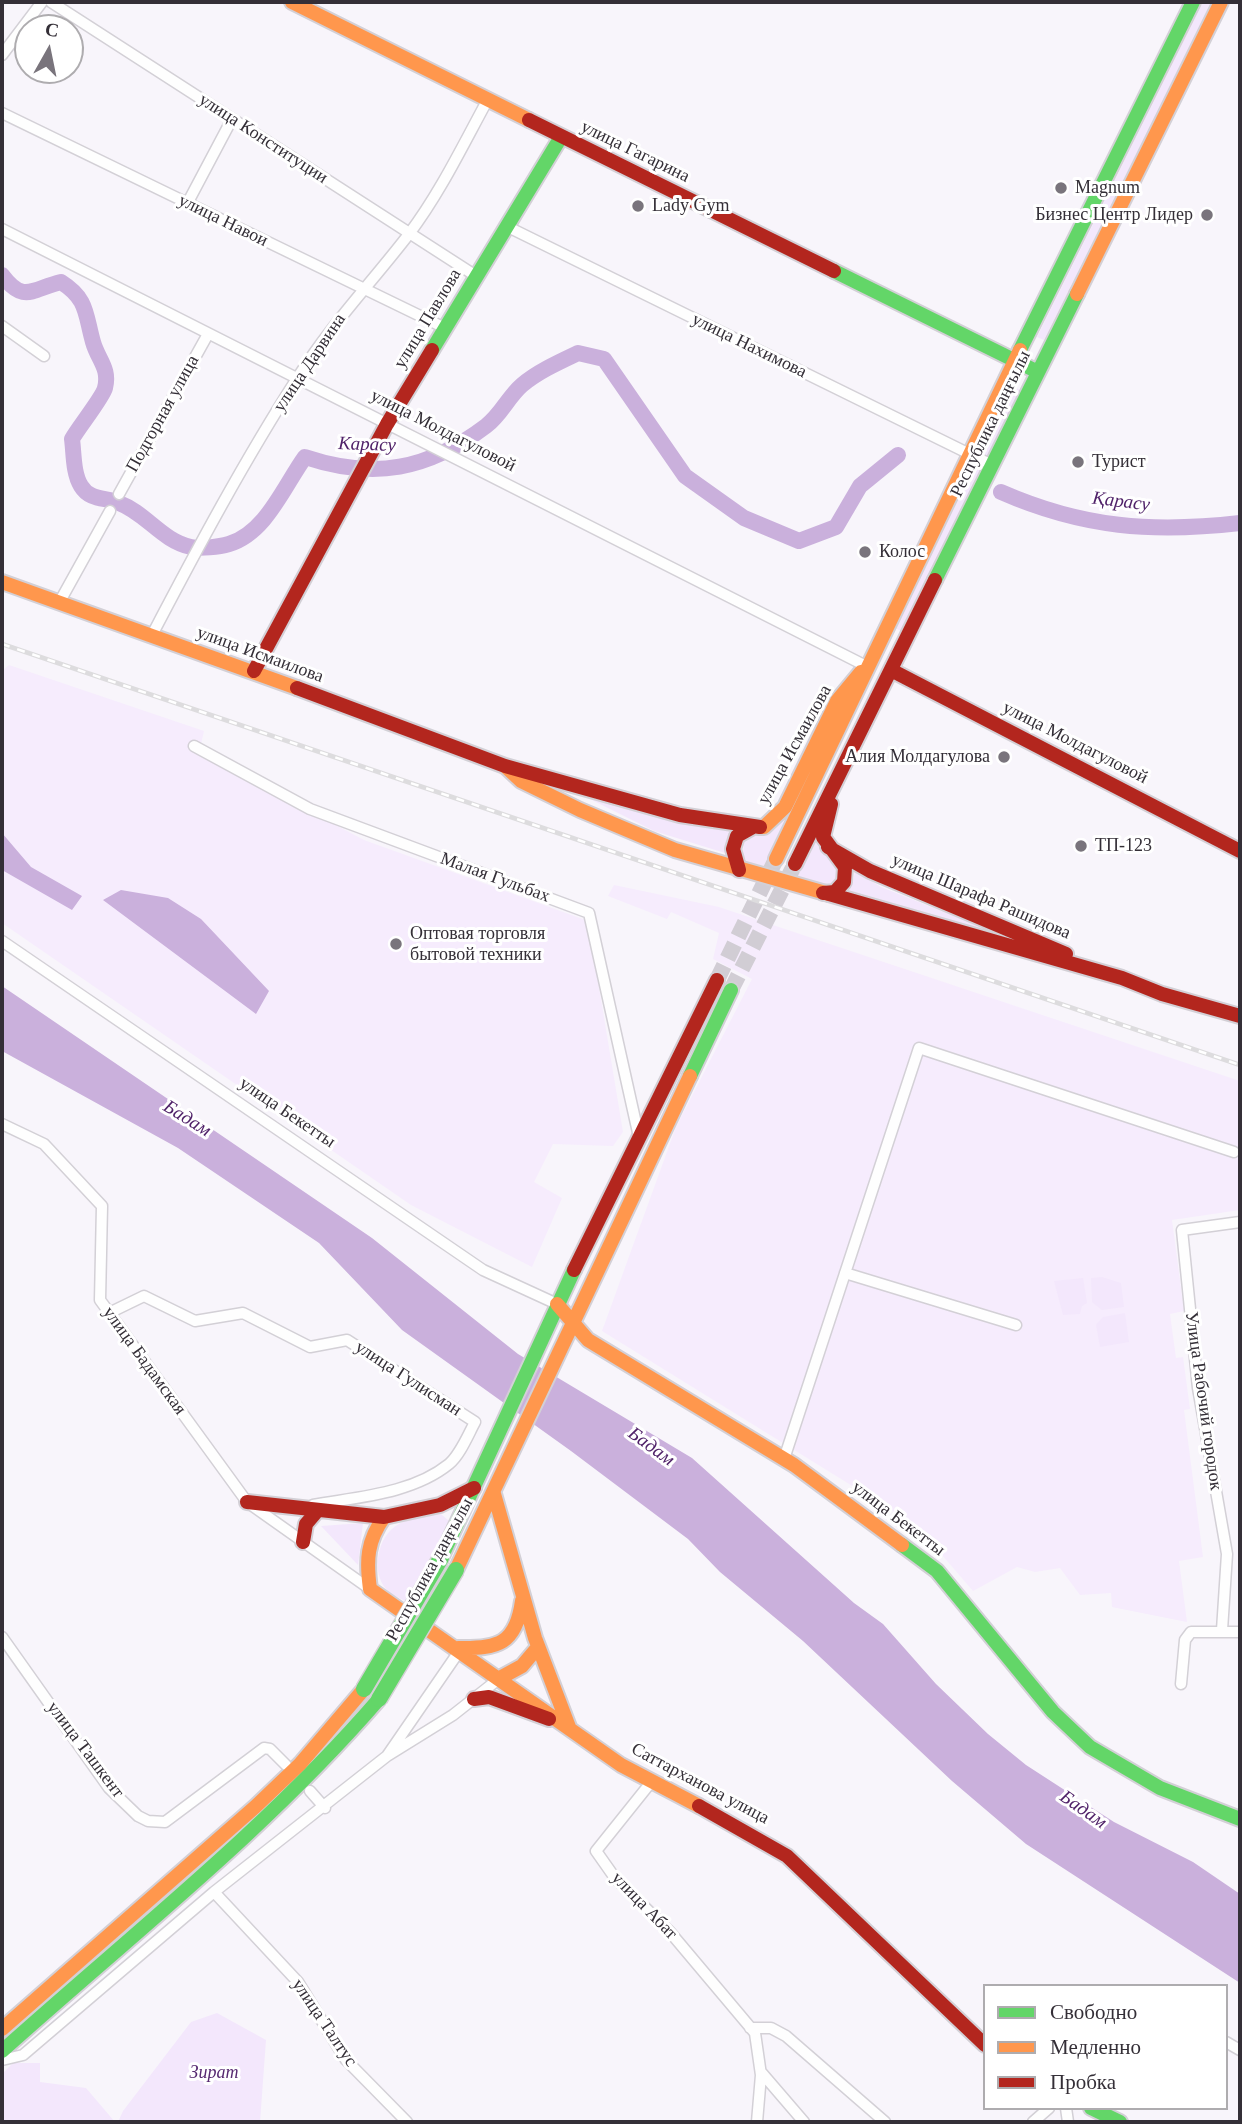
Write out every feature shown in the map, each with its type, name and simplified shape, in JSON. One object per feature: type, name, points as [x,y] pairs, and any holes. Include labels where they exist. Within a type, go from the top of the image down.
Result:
[{"type":"main road","name":"улица Гагарина","points":[[292,2],[1038,372]]},
{"type":"main road","name":"Республика даңғылы","points":[[776,859],[968,454],[1193,2]]},
{"type":"main road","name":"Республика даңғылы","points":[[794,864],[1221,2]]},
{"type":"main road","name":"улица Павлова","points":[[254,671],[387,424],[561,137]]},
{"type":"main road","name":"улица Исмаилова","points":[[2,582],[150,637],[254,671],[370,718],[505,766],[680,816],[754,827],[764,827],[785,807],[837,701],[866,666]]},
{"type":"main road","points":[[819,894],[835,892],[844,882],[845,867],[823,837],[827,813],[872,722],[888,675]]},
{"type":"main road","name":"улица Молдагуловой","points":[[888,675],[1240,851]]},
{"type":"main road","name":"улица Исмаилова","points":[[505,766],[521,781],[580,810],[675,850],[819,894]]},
{"type":"main road","points":[[739,870],[733,849],[737,836],[754,827]]},
{"type":"main road","name":"улица Шарафа Рашидова","points":[[828,847],[870,871],[1162,995],[1240,1016]]},
{"type":"main road","name":"улица Шарафа Рашидова","points":[[819,894],[1122,978]]},
{"type":"main road","name":"Республика даңғылы","points":[[2,2029],[55,1980],[164,1890],[292,1772],[365,1689],[441,1558],[555,1308],[717,980]]},
{"type":"main road","name":"Республика даңғылы","points":[[2,2052],[65,1994],[176,1902],[339,1747],[379,1699],[456,1570],[494,1494],[731,990]]},
{"type":"main road","name":"улица Бекетты","points":[[555,1308],[588,1340],[784,1459],[937,1571],[1053,1712],[1090,1747],[1160,1788],[1240,1819]]},
{"type":"main road","points":[[247,1502],[384,1517],[440,1504],[474,1488]]},
{"type":"main road","points":[[494,1494],[538,1647],[566,1726]]},
{"type":"main road","points":[[440,1504],[460,1519]]},
{"type":"main road","points":[[303,1542],[303,1530],[309,1518],[318,1510]]},
{"type":"main road","points":[[370,1589],[365,1559],[370,1535],[384,1517]]},
{"type":"main road","name":"Саттарханова улица","points":[[370,1589],[621,1765],[788,1856],[946,2011],[983,2043]]},
{"type":"main road","points":[[458,1649],[485,1649],[502,1644],[515,1633],[522,1595]]},
{"type":"main road","points":[[500,1678],[522,1666],[538,1647]]},
{"type":"main road","points":[[474,1699],[489,1697],[566,1726]]},
{"type":"main road","points":[[1095,2110],[1120,2122]]},
{"type":"street","points":[[2,55],[42,2]]},
{"type":"street","name":"улица Конституции","points":[[51,2],[476,276]]},
{"type":"street","name":"улица Дарвина","points":[[150,637],[197,549],[297,378],[362,288],[410,233],[448,173],[487,101]]},
{"type":"street","name":"улица Навои","points":[[2,113],[444,328]]},
{"type":"street","points":[[187,204],[232,119]]},
{"type":"street","name":"улица Нахимова","points":[[506,226],[992,465]]},
{"type":"street","name":"улица Молдагуловой","points":[[2,229],[866,666]]},
{"type":"street","points":[[2,326],[44,356]]},
{"type":"street","name":"Подгорная улица","points":[[119,494],[208,334]]},
{"type":"street","points":[[59,603],[110,511]]},
{"type":"street","name":"Малая Гульбах","points":[[194,746],[310,810],[589,913],[639,1137]]},
{"type":"street","name":"улица Бекетты","points":[[2,941],[483,1270],[555,1308]]},
{"type":"street","points":[[784,1459],[919,1048],[1234,1152]]},
{"type":"street","name":"улица Бадамская","points":[[2,1124],[44,1144],[102,1206],[100,1300],[247,1502],[370,1589]]},
{"type":"street","name":"Улица Рабочий городок","points":[[1222,1630],[1227,1554],[1198,1388],[1182,1230],[1240,1223]]},
{"type":"street","points":[[845,1273],[1016,1325]]},
{"type":"street","name":"улица Гулисман","points":[[109,1313],[144,1296],[195,1321],[243,1313],[310,1347],[348,1340],[475,1422],[451,1463],[423,1479],[386,1492],[298,1508]]},
{"type":"street","points":[[1181,1684],[1185,1640],[1191,1632],[1240,1632]]},
{"type":"street","name":"улица Ташкент","points":[[2,1637],[109,1788],[148,1821],[165,1822],[264,1748],[270,1749],[286,1765]]},
{"type":"street","points":[[387,1756],[458,1649]]},
{"type":"street","points":[[2,2060],[23,2055],[214,1892],[325,1808],[387,1756],[432,1728],[500,1678]]},
{"type":"street","points":[[416,1712],[423,1723],[432,1728]]},
{"type":"street","name":"улица Абат","points":[[652,1781],[596,1851],[615,1878],[670,1931],[755,2033],[760,2072],[757,2122]]},
{"type":"street","points":[[310,1791],[325,1808]]},
{"type":"street","name":"улица Талтус","points":[[214,1892],[299,1982],[346,2060],[407,2122]]},
{"type":"street","points":[[750,2028],[771,2028],[786,2036],[885,2122]]},
{"type":"street","points":[[760,2072],[804,2122]]},
{"type":"street","points":[[1032,2122],[1047,2110]]},
{"type":"shaded area","points":[[9,665],[204,731],[199,753],[364,840],[588,921],[623,1132],[613,1146],[553,1144],[534,1182],[562,1198],[532,1267],[411,1205],[2,923],[2,671]]},
{"type":"shaded area","points":[[614,885],[719,907],[1240,1081],[1240,1210],[1172,1220],[1184,1311],[1170,1314],[1176,1358],[1183,1357],[1190,1409],[1184,1410],[1203,1557],[1179,1561],[1187,1622],[1112,1607],[1111,1593],[1080,1595],[1060,1568],[1035,1572],[1017,1567],[973,1591],[917,1526],[602,1331],[676,1127],[752,979],[713,959],[719,933],[671,912],[667,919],[608,896]]},
{"type":"green space","points":[[1203,2],[1212,2],[1044,340],[1037,337]]},
{"type":"green space","points":[[1012,386],[1020,390],[987,456],[979,452]]},
{"type":"green space","points":[[973,463],[981,467],[901,631],[893,627]]},
{"type":"green space","points":[[548,778],[731,829],[725,853],[654,831]]},
{"type":"green space","points":[[786,817],[764,866],[747,862],[743,855],[744,839],[751,833],[774,830]]},
{"type":"green space","points":[[819,817],[819,840],[838,868],[837,879],[829,886],[791,876]]},
{"type":"green space","points":[[855,871],[881,887],[1007,937],[845,893],[853,882]]},
{"type":"green space","points":[[1102,1277],[1121,1283],[1124,1307],[1102,1310],[1092,1302],[1091,1278]]},
{"type":"green space","points":[[1083,1278],[1087,1303],[1082,1306],[1080,1314],[1063,1315],[1054,1281]]},
{"type":"green space","points":[[1125,1313],[1129,1342],[1100,1347],[1096,1325],[1103,1317]]},
{"type":"green space","points":[[441,1514],[449,1521],[450,1531],[409,1603],[391,1593],[382,1582],[377,1566],[381,1546],[385,1537],[399,1524],[418,1517]]},
{"type":"green space","points":[[363,1523],[358,1565],[321,1526]]},
{"type":"green space","name":"Зират","points":[[217,2013],[266,2040],[260,2122],[118,2122],[123,2111],[191,2022]]},
{"type":"green space","points":[[13,2063],[40,2063],[40,2082],[86,2088],[115,2122],[2,2122],[2,2074]]},
{"type":"water","points":[[2,833],[31,867],[82,896],[72,910],[2,870]]},
{"type":"water","points":[[121,890],[168,898],[201,919],[269,991],[256,1014],[103,900]]},
{"type":"water","name":"Бадам","points":[[2,986],[372,1238],[518,1354],[692,1458],[854,1603],[883,1624],[936,1684],[988,1734],[1026,1765],[1114,1822],[1193,1862],[1240,1894],[1240,1983],[1026,1844],[952,1781],[803,1641],[720,1572],[688,1539],[402,1330],[319,1243],[178,1148],[2,1051]]},
{"type":"waterway","name":"Карасу","points":[[2,275],[23,292],[61,282],[70,288],[84,308],[93,342],[105,369],[106,381],[100,398],[72,439],[75,469],[81,486],[89,494],[129,508],[171,539],[191,547],[229,544],[254,530],[273,507],[305,457],[330,464],[377,469],[400,467],[443,453],[486,426],[528,380],[578,353],[604,359],[685,476],[744,518],[799,541],[836,527],[860,486],[898,455]]},
{"type":"waterway","name":"Қарасу","points":[[1001,492],[1061,513],[1119,525],[1177,527],[1240,523]]},
{"type":"tunnel","points":[[717,980],[776,859]]},
{"type":"tunnel","points":[[731,990],[795,864]]},
{"type":"railway","points":[[2,644],[1240,1065]]},
{"type":"traffic: fast","points":[[1020,350],[1193,2]]},
{"type":"traffic: fast","points":[[432,350],[561,137]]},
{"type":"traffic: fast","points":[[834,271],[1038,372]]},
{"type":"traffic: fast","points":[[935,580],[1077,294]]},
{"type":"traffic: fast","points":[[690,1076],[731,990]]},
{"type":"traffic: fast","points":[[441,1558],[574,1270]]},
{"type":"traffic: fast","points":[[902,1545],[937,1571],[1053,1712],[1090,1747],[1160,1788],[1240,1819]]},
{"type":"traffic: fast","points":[[364,1689],[441,1558]]},
{"type":"traffic: fast","points":[[379,1699],[456,1570]]},
{"type":"traffic: fast","points":[[2,2051],[244,1838],[336,1747],[379,1699]]},
{"type":"traffic: fast","points":[[1095,2110],[1120,2122]]},
{"type":"traffic: slow","points":[[292,2],[529,120]]},
{"type":"traffic: slow","points":[[1077,294],[1221,2]]},
{"type":"traffic: slow","points":[[776,859],[1020,350]]},
{"type":"traffic: slow","points":[[2,582],[297,688]]},
{"type":"traffic: slow","points":[[760,827],[764,827],[785,807],[837,701],[861,672]]},
{"type":"traffic: slow","points":[[506,767],[521,781],[580,810],[675,850],[829,894]]},
{"type":"traffic: slow","points":[[456,1570],[690,1076]]},
{"type":"traffic: slow","points":[[557,1304],[588,1340],[794,1465],[902,1545]]},
{"type":"traffic: slow","points":[[494,1494],[535,1638],[569,1727]]},
{"type":"traffic: slow","points":[[384,1517],[374,1534],[369,1551],[370,1589],[621,1765],[699,1806]]},
{"type":"traffic: slow","points":[[458,1648],[484,1647],[503,1641],[515,1627],[522,1601]]},
{"type":"traffic: slow","points":[[500,1678],[522,1666],[538,1647]]},
{"type":"traffic: slow","points":[[2,2029],[255,1807],[300,1764],[364,1689]]},
{"type":"traffic: jam","points":[[529,120],[834,271]]},
{"type":"traffic: jam","points":[[254,671],[387,424],[432,350]]},
{"type":"traffic: jam","points":[[795,864],[935,580]]},
{"type":"traffic: jam","points":[[891,670],[1240,851]]},
{"type":"traffic: jam","points":[[297,688],[505,766],[680,815],[760,827]]},
{"type":"traffic: jam","points":[[823,893],[835,892],[844,882],[845,867],[823,837],[831,804]]},
{"type":"traffic: jam","points":[[739,870],[733,849],[737,836],[753,827]]},
{"type":"traffic: jam","points":[[828,847],[870,871],[1066,954]]},
{"type":"traffic: jam","points":[[829,894],[1122,978],[1162,994],[1240,1016]]},
{"type":"traffic: jam","points":[[574,1270],[717,980]]},
{"type":"traffic: jam","points":[[247,1502],[384,1517],[440,1505],[474,1488]]},
{"type":"traffic: jam","points":[[303,1542],[306,1524],[318,1510]]},
{"type":"traffic: jam","points":[[474,1699],[489,1697],[549,1719]]},
{"type":"traffic: jam","points":[[699,1806],[787,1856],[983,2043]]},
{"type":"place","name":"Magnum","points":[[1061,188]]},
{"type":"place","name":"Lady Gym","points":[[638,206]]},
{"type":"place","name":"Бизнес Центр Лидер","points":[[1207,215]]},
{"type":"place","name":"Турист","points":[[1078,462]]},
{"type":"place","name":"Колос","points":[[865,552]]},
{"type":"place","name":"Алия Молдагулова","points":[[1004,757]]},
{"type":"place","name":"ТП-123","points":[[1081,846]]},
{"type":"place","name":"Оптовая торговля бытовой техники","points":[[396,944]]}]
